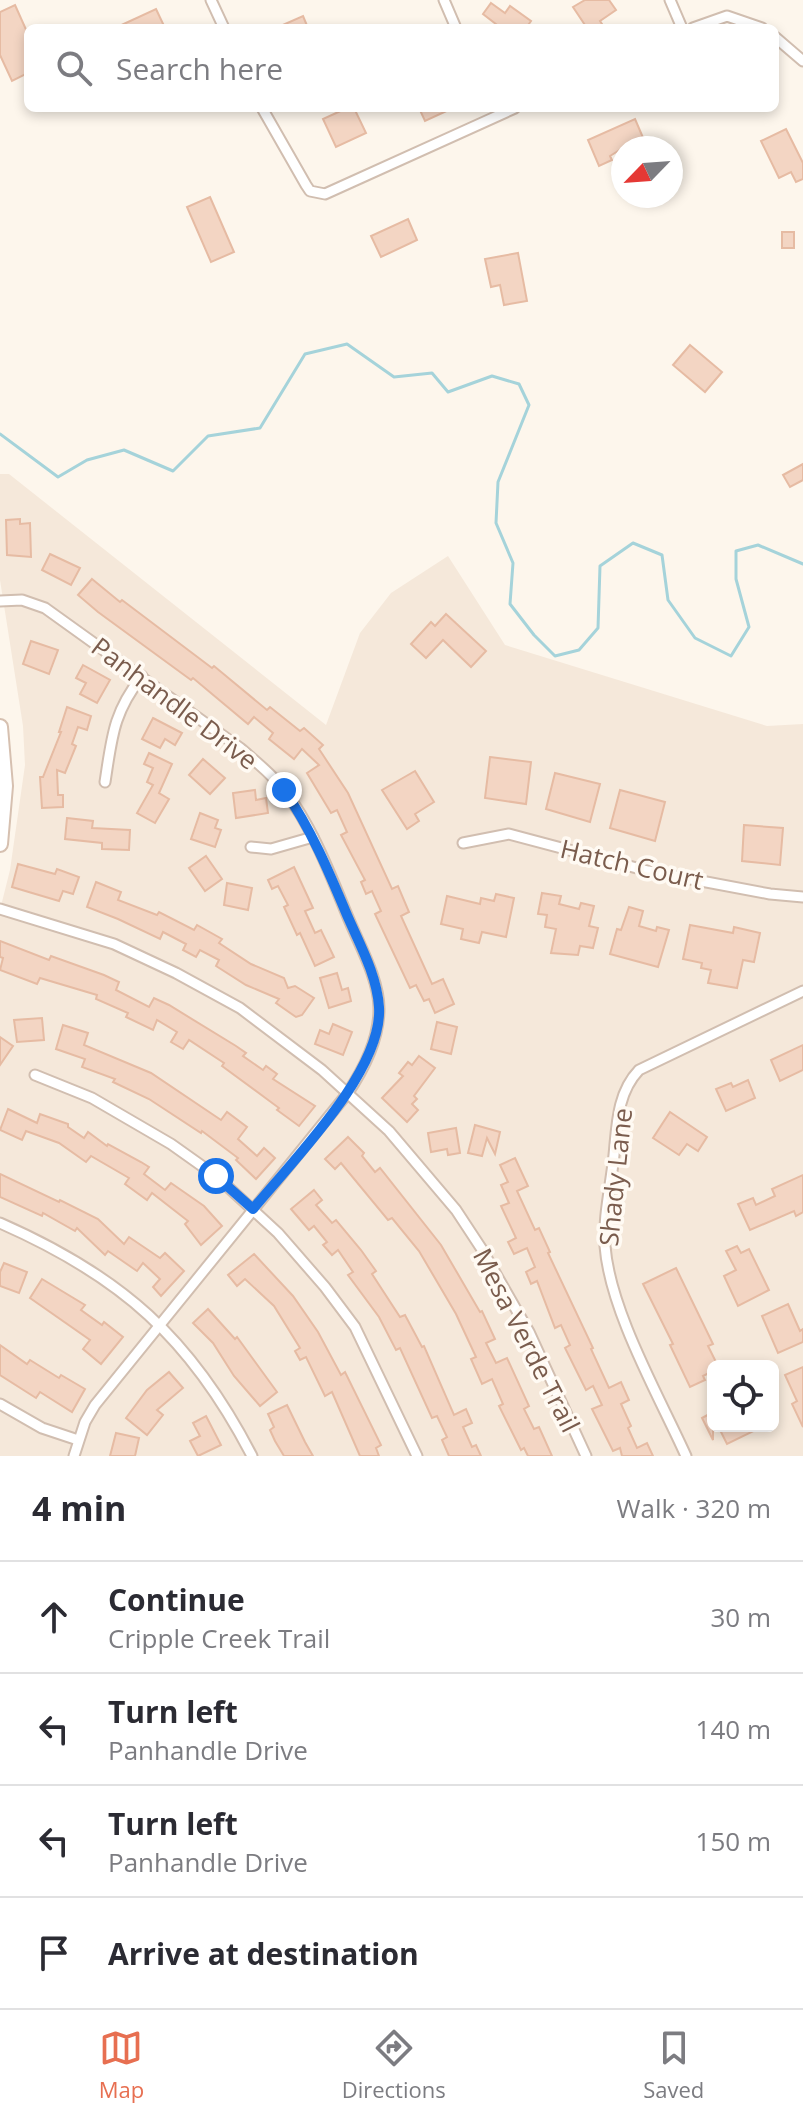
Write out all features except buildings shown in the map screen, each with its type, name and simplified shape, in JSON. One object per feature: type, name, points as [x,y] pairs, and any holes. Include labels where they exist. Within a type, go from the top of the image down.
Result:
[{"type":"main road","points":[[0,727],[5,786],[0,844]]},
{"type":"street","points":[[211,0],[222,24]]},
{"type":"street","points":[[444,0],[454,24]]},
{"type":"street","points":[[670,0],[680,24]]},
{"type":"street","points":[[704,24],[727,16],[750,24]]},
{"type":"street","points":[[779,40],[803,61]]},
{"type":"street","points":[[264,112],[310,191],[325,194],[491,113]]},
{"type":"street","name":"Panhandle Drive","points":[[0,601],[22,600],[45,608],[240,748],[269,773],[298,810],[313,837],[366,960],[379,1005],[375,1039],[363,1069],[347,1094],[95,1405],[74,1456]]},
{"type":"street","points":[[105,782],[115,720],[126,697],[142,676]]},
{"type":"street","name":"Hatch Court","points":[[463,843],[509,834],[648,871],[770,894],[803,897]]},
{"type":"street","points":[[251,847],[271,849],[313,837]]},
{"type":"street","name":"Mesa Verde Trail","points":[[0,909],[114,944],[240,1008],[322,1070],[389,1131],[456,1210],[481,1248],[529,1332],[586,1456]]},
{"type":"street","name":"Shady Lane","points":[[686,1456],[628,1329],[612,1284],[604,1231],[618,1111],[626,1088],[639,1070],[803,991]]},
{"type":"street","points":[[35,1075],[92,1098],[158,1136],[216,1176],[278,1233],[355,1327],[417,1456]]},
{"type":"street","points":[[0,1223],[92,1269],[160,1324],[232,1418],[252,1456]]},
{"type":"street","points":[[0,1404],[42,1428],[78,1440]]},
{"type":"shaded area","points":[[0,474],[9,474],[326,725],[360,633],[391,593],[448,556],[505,645],[767,726],[803,724],[803,1456],[0,1456],[0,910],[10,870],[25,765],[23,726],[0,580]]},
{"type":"waterway","points":[[0,434],[58,477],[87,460],[124,450],[173,471],[208,436],[260,428],[305,354],[347,344],[394,377],[432,373],[448,392],[492,376],[519,384],[529,405],[498,482],[496,523],[513,563],[510,604],[555,656],[579,650],[598,628],[600,566],[633,543],[662,555],[668,600],[695,638],[731,656],[749,627],[736,579],[736,551],[758,545],[803,564]]},
{"type":"route","points":[[216,1176],[253,1209],[358,1079],[368,1059],[379,1021],[379,1005],[366,960],[321,854],[284,790]]}]
